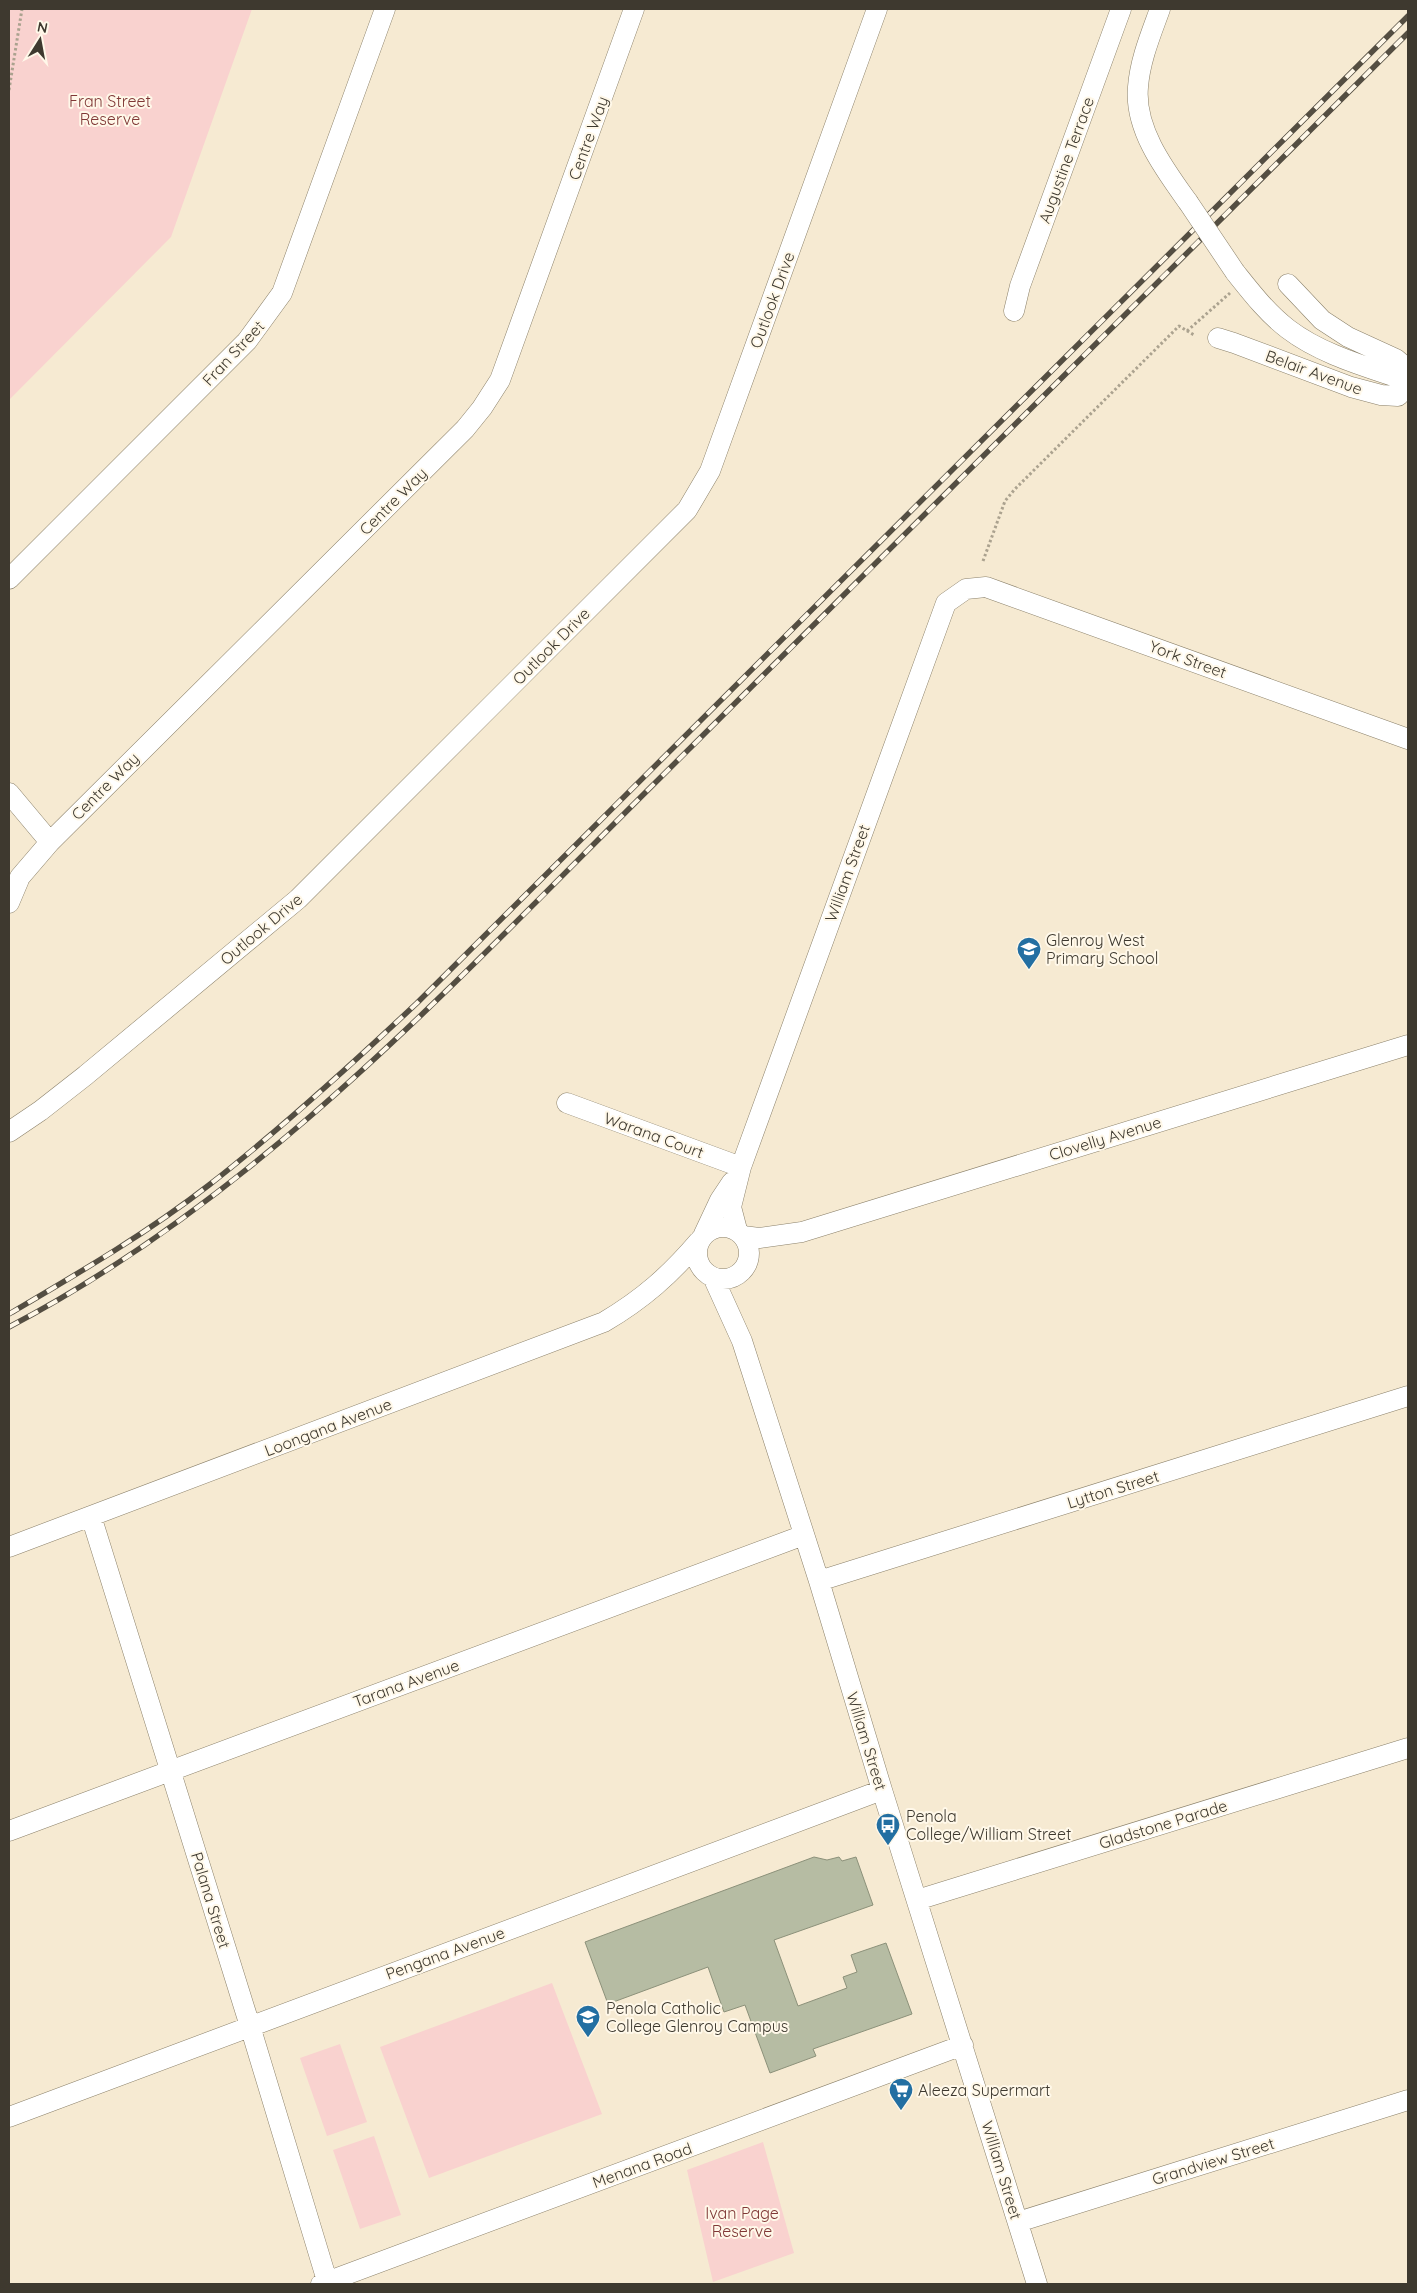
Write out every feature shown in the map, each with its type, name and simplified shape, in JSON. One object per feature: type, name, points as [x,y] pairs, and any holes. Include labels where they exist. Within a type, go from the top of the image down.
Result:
[{"type":"street","name":"Fran Street","points":[[9,579],[248,341],[269,313],[282,293],[385,9]]},
{"type":"street","name":"Centre Way","points":[[9,903],[20,877],[50,842],[465,429],[482,408],[500,380],[634,9]]},
{"type":"street","name":"Outlook Drive","points":[[11,1129],[86,1075],[298,899],[687,510],[710,471],[877,9]]},
{"type":"street","name":"Augustine Terrace","points":[[1014,311],[1020,286],[1121,9]]},
{"type":"street","name":"Belair Avenue","points":[[1160,9],[1141,66],[1137,89],[1144,126],[1158,160],[1206,229],[1234,281],[1269,313],[1302,339],[1320,348],[1408,382]]},
{"type":"street","points":[[1288,284],[1322,320],[1348,337],[1396,359],[1403,365],[1408,376]]},
{"type":"street","name":"Belair Avenue","points":[[1218,338],[1351,387],[1381,396],[1398,396],[1408,386]]},
{"type":"street","name":"York Street","points":[[966,589],[986,587],[1408,739]]},
{"type":"street","name":"William Street","points":[[740,1233],[731,1207],[741,1167],[946,602],[966,589]]},
{"type":"street","points":[[9,793],[50,842]]},
{"type":"street","name":"Clovelly Avenue","points":[[740,1233],[759,1238],[802,1232],[1408,1044]]},
{"type":"street","name":"Warana Court","points":[[567,1103],[741,1167]]},
{"type":"street","name":"William Street","points":[[702,1238],[720,1200],[741,1167]]},
{"type":"street","points":[[720,1227],[740,1233],[748,1243],[743,1267],[730,1278],[709,1275],[697,1258],[702,1238],[720,1227]]},
{"type":"street","name":"Clovelly Avenue","points":[[743,1267],[802,1232]]},
{"type":"street","name":"Loongana Avenue","points":[[643,1298],[672,1273],[702,1238]]},
{"type":"street","name":"William Street","points":[[742,1341],[736,1296],[743,1267]]},
{"type":"street","name":"William Street","points":[[709,1275],[742,1341],[819,1581],[882,1790],[1037,2284]]},
{"type":"street","name":"Loongana Avenue","points":[[9,1547],[604,1322],[674,1281],[709,1275]]},
{"type":"street","name":"Lytton Street","points":[[819,1581],[1408,1396]]},
{"type":"street","name":"Palana Street","points":[[91,1516],[250,2026],[326,2284]]},
{"type":"street","name":"Tarana Avenue","points":[[9,1831],[804,1536]]},
{"type":"street","name":"Gladstone Parade","points":[[918,1900],[1408,1748]]},
{"type":"street","name":"Pengana Avenue","points":[[9,2117],[882,1790]]},
{"type":"street","name":"Menana Road","points":[[326,2284],[963,2045]]},
{"type":"street","name":"Grandview Street","points":[[1018,2222],[1408,2100]]},
{"type":"path","points":[[9,90],[22,9]]},
{"type":"path","points":[[1188,331],[1234,281]]},
{"type":"path","points":[[983,561],[1005,501],[1015,489],[1179,326],[1194,335]]},
{"type":"green space","name":"Fran Street Reserve","points":[[9,9],[252,9],[171,237],[9,400]]},
{"type":"green space","points":[[552,1983],[602,2114],[429,2178],[380,2047]]},
{"type":"green space","points":[[340,2044],[367,2122],[327,2136],[300,2058]]},
{"type":"green space","points":[[374,2136],[401,2215],[360,2229],[333,2150]]},
{"type":"green space","name":"Ivan Page Reserve","points":[[763,2142],[794,2253],[713,2282],[687,2170]]},
{"type":"building","points":[[814,1857],[827,1860],[839,1857],[842,1861],[856,1857],[873,1905],[774,1940],[798,2006],[847,1988],[843,1977],[857,1972],[851,1955],[886,1943],[912,2014],[813,2049],[816,2056],[770,2073],[745,2005],[724,2012],[708,1967],[608,2004],[585,1942]]},
{"type":"railway","points":[[9,1314],[111,1253],[185,1203],[289,1119],[392,1027],[1408,16]]},
{"type":"railway","points":[[9,1327],[102,1273],[190,1213],[274,1147],[433,1004],[1408,33]]},
{"type":"place","name":"Glenroy West Primary School","points":[[1029,970]]},
{"type":"place","name":"Penola College/William Street","points":[[888,1846]]},
{"type":"place","name":"Penola Catholic College Glenroy Campus","points":[[588,2038]]},
{"type":"place","name":"Aleeza Supermart","points":[[901,2111]]}]
